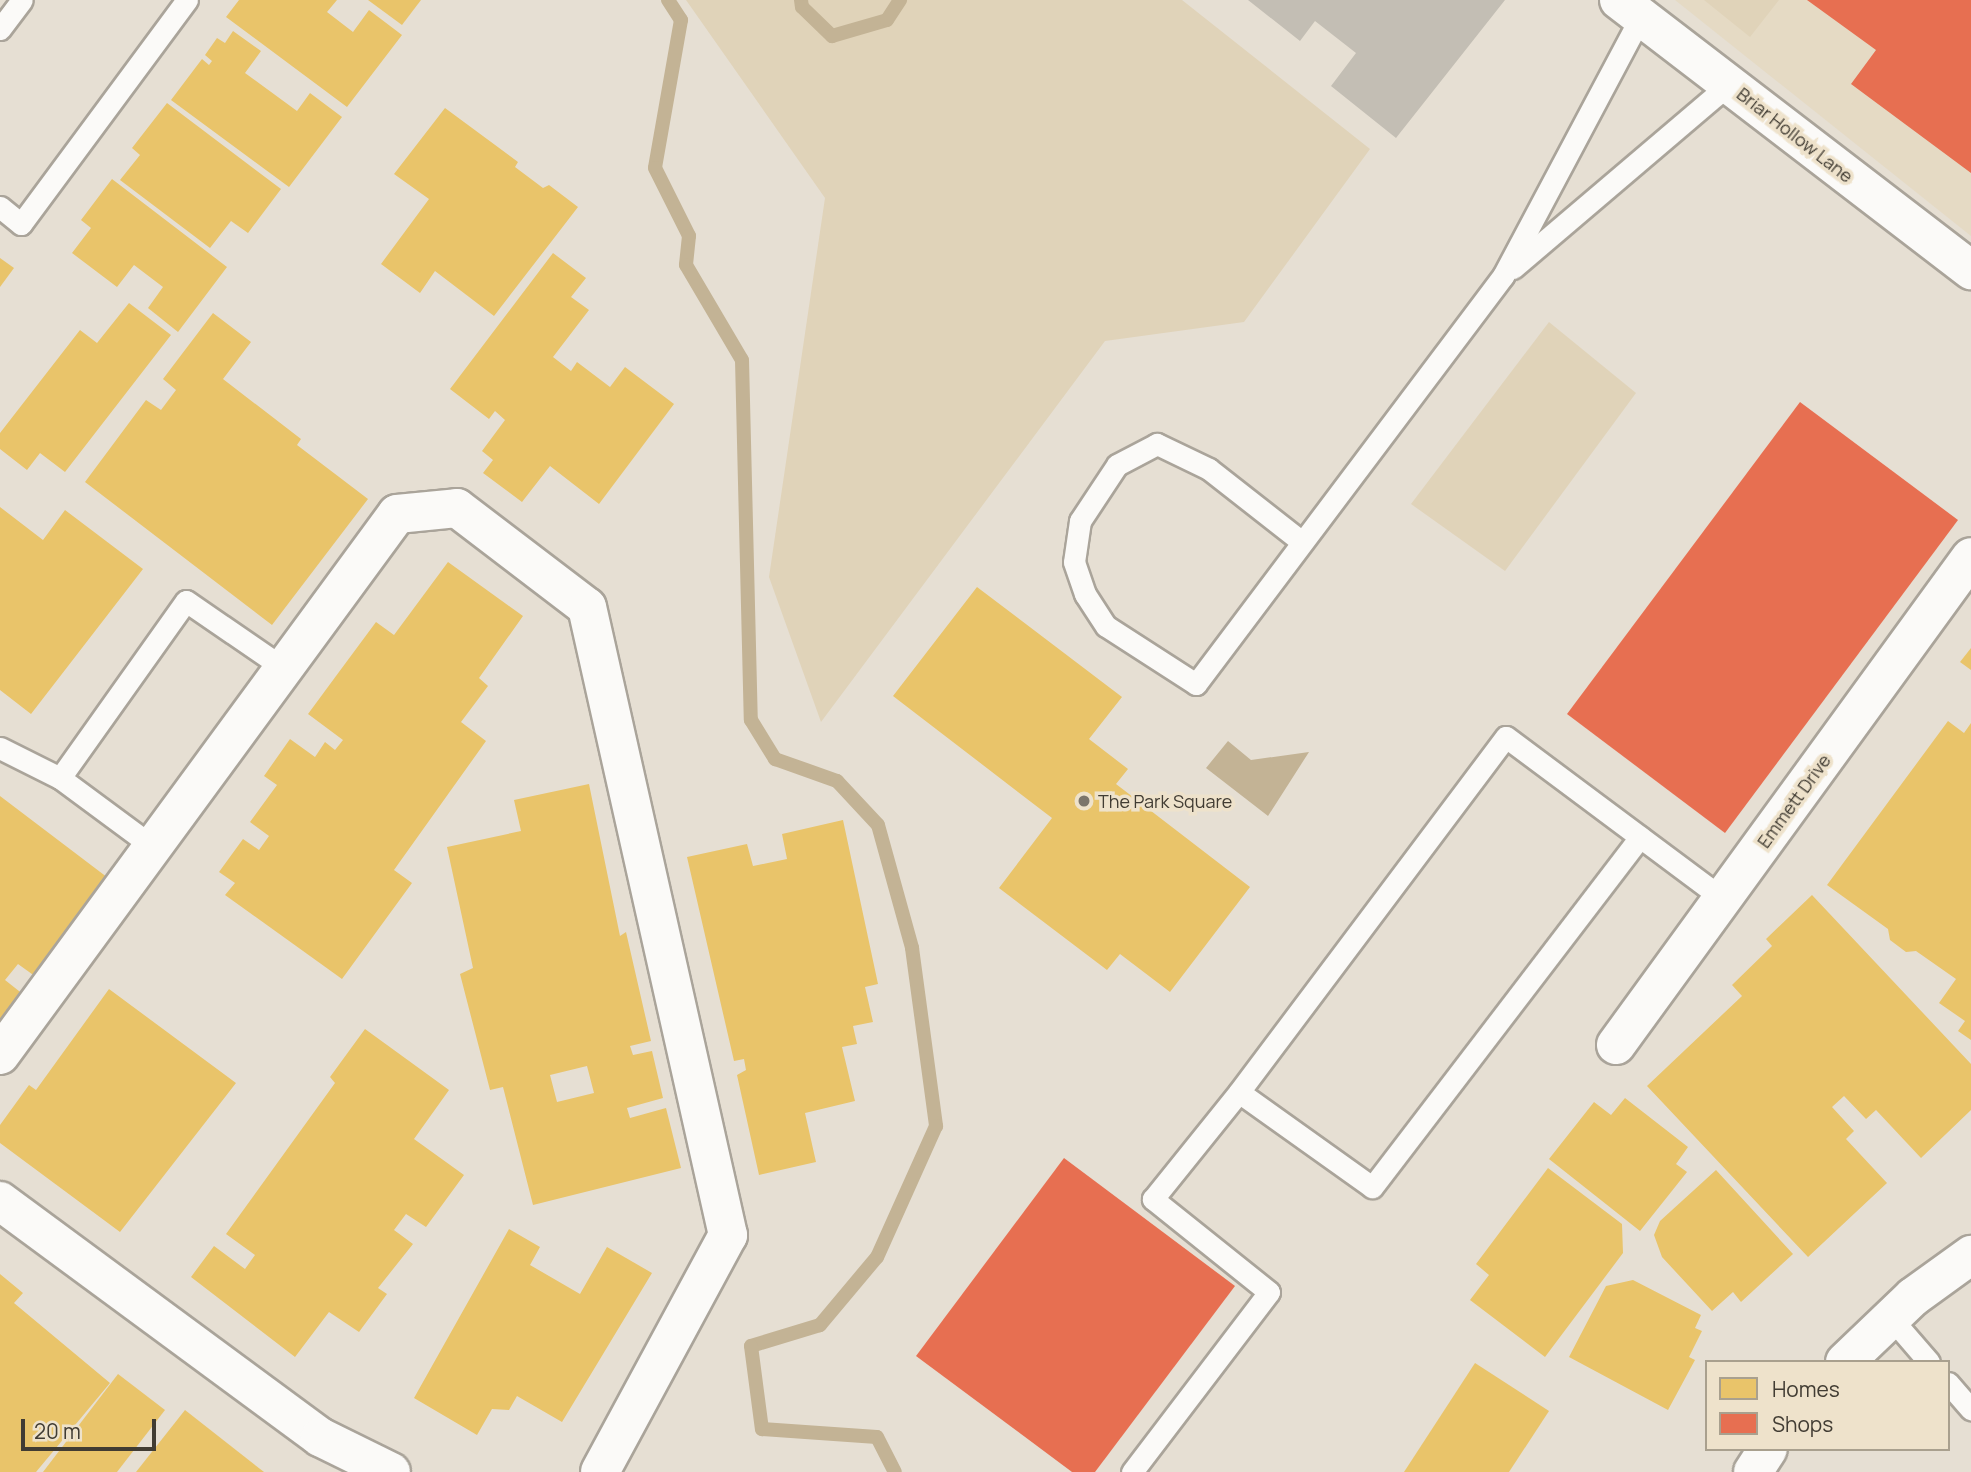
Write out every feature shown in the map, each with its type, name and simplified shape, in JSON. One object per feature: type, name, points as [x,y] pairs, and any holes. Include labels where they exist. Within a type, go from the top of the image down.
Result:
[{"type":"street","name":"Briar Hollow Lane","points":[[1630,8],[1971,270]]},
{"type":"street","points":[[0,1055],[282,667],[397,514],[457,508],[587,607],[728,1235],[600,1472]]},
{"type":"street","name":"Emmett Drive","points":[[1616,1045],[1971,557]]},
{"type":"street","points":[[0,1201],[320,1437],[391,1472]]},
{"type":"street","points":[[1847,1360],[1891,1318],[1971,1255]]},
{"type":"street","points":[[1753,1472],[1767,1451]]},
{"type":"lane","points":[[0,29],[22,0]]},
{"type":"lane","points":[[0,207],[21,224],[187,0]]},
{"type":"lane","points":[[1302,542],[1209,469],[1157,444],[1116,465],[1080,521],[1074,562],[1085,593],[1106,626],[1196,684],[1503,276],[1630,8]]},
{"type":"lane","points":[[1503,276],[1729,84]]},
{"type":"lane","points":[[60,778],[186,601],[282,667]]},
{"type":"lane","points":[[1132,1472],[1269,1292],[1153,1199],[1239,1092],[1506,737],[1723,899]]},
{"type":"lane","points":[[0,748],[60,778],[152,846]]},
{"type":"lane","points":[[1239,1092],[1372,1187],[1640,837]]},
{"type":"lane","points":[[1891,1318],[1927,1360]]},
{"type":"lane","points":[[1950,1385],[1971,1409]]},
{"type":"shaded area","points":[[686,0],[1182,0],[1370,149],[1244,322],[1105,341],[821,722],[769,577],[825,198]]},
{"type":"shaded area","points":[[1675,0],[1971,0],[1971,236]]},
{"type":"shaded area","points":[[1704,0],[1779,0],[1750,37]]},
{"type":"shaded area","points":[[1549,322],[1636,393],[1505,571],[1411,504]]},
{"type":"shaded area","points":[[1228,741],[1251,760],[1309,752],[1268,816],[1206,768]]},
{"type":"building: Homes","points":[[239,0],[337,0],[327,12],[353,32],[369,10],[402,35],[347,107],[226,17]]},
{"type":"building: Homes","points":[[368,0],[421,0],[402,25]]},
{"type":"building: Homes","points":[[233,31],[261,51],[245,73],[297,111],[310,93],[342,117],[289,187],[171,100],[202,59],[209,65],[212,61],[205,55],[217,38],[225,43]]},
{"type":"building: Homes","points":[[167,103],[281,189],[248,233],[231,221],[210,248],[120,180],[140,155],[132,148]]},
{"type":"building: Homes","points":[[445,108],[518,162],[515,167],[543,188],[549,185],[578,207],[494,316],[435,271],[420,293],[381,264],[429,199],[394,174]]},
{"type":"building: Homes","points":[[112,179],[227,267],[178,332],[148,308],[163,287],[134,265],[117,287],[72,253],[91,228],[81,220]]},
{"type":"building: Homes","points":[[553,253],[586,278],[571,297],[589,310],[553,357],[571,371],[577,362],[610,387],[625,367],[674,404],[599,504],[550,466],[522,502],[483,473],[493,460],[482,451],[505,420],[495,411],[489,419],[450,389]]},
{"type":"building: Homes","points":[[0,258],[14,268],[0,287]]},
{"type":"building: Homes","points":[[129,303],[171,335],[65,472],[40,453],[27,470],[0,449],[0,433],[80,330],[97,343]]},
{"type":"building: Homes","points":[[213,313],[251,342],[223,379],[301,439],[297,445],[368,499],[272,625],[85,482],[146,400],[161,410],[176,390],[163,379]]},
{"type":"building: Homes","points":[[0,507],[43,540],[65,510],[143,569],[31,714],[0,690]]},
{"type":"building: Homes","points":[[448,562],[523,616],[479,678],[488,686],[461,722],[486,741],[394,870],[412,883],[342,979],[225,895],[235,883],[219,872],[243,839],[259,850],[269,836],[250,822],[277,785],[264,776],[290,739],[315,757],[325,742],[335,750],[343,740],[308,714],[336,676],[376,622],[394,635]]},
{"type":"building: Homes","name":"The Park Square","points":[[977,587],[1122,697],[1089,739],[1128,769],[1116,784],[1250,887],[1170,992],[1120,954],[1107,970],[999,888],[1052,818],[893,696]]},
{"type":"building: Homes","points":[[1971,648],[1971,670],[1960,662]]},
{"type":"building: Homes","points":[[1948,721],[1964,733],[1971,723],[1971,1040],[1958,1031],[1965,1021],[1939,1003],[1956,979],[1916,951],[1906,952],[1890,940],[1888,929],[1827,885]]},
{"type":"building: Homes","points":[[589,784],[620,936],[626,932],[651,1041],[630,1046],[633,1055],[652,1051],[663,1098],[627,1108],[630,1118],[666,1108],[681,1168],[533,1205],[503,1087],[490,1090],[460,974],[473,968],[447,847],[521,831],[514,800]],"holes":[[[587,1066],[594,1093],[557,1102],[550,1075]]]},
{"type":"building: Homes","points":[[0,796],[116,884],[43,982],[18,964],[5,980],[24,995],[0,1025]]},
{"type":"building: Homes","points":[[843,820],[878,984],[865,987],[873,1022],[853,1026],[857,1044],[842,1047],[855,1101],[805,1113],[816,1162],[759,1175],[737,1075],[746,1070],[744,1059],[734,1061],[687,857],[747,844],[753,866],[787,859],[782,834]]},
{"type":"building: Homes","points":[[1812,895],[1971,1064],[1971,1110],[1921,1158],[1876,1110],[1866,1119],[1844,1096],[1832,1107],[1854,1131],[1846,1139],[1887,1183],[1808,1257],[1647,1086],[1742,996],[1732,985],[1772,946],[1766,939]]},
{"type":"building: Homes","points":[[109,989],[236,1083],[120,1232],[0,1143],[0,1125],[29,1085],[36,1090]]},
{"type":"building: Homes","points":[[365,1029],[449,1090],[414,1139],[464,1175],[426,1227],[406,1214],[394,1230],[413,1244],[378,1288],[387,1294],[359,1332],[329,1312],[295,1357],[191,1277],[214,1246],[245,1269],[255,1255],[226,1234],[335,1083],[330,1077]]},
{"type":"building: Homes","points":[[1625,1098],[1688,1147],[1676,1164],[1687,1172],[1640,1231],[1549,1159],[1594,1102],[1611,1115]]},
{"type":"building: Homes","points":[[1548,1168],[1622,1224],[1623,1253],[1545,1357],[1470,1300],[1489,1275],[1476,1264]]},
{"type":"building: Homes","points":[[1716,1170],[1793,1254],[1741,1302],[1733,1292],[1712,1311],[1662,1257],[1654,1235],[1660,1221]]},
{"type":"building: Homes","points":[[509,1229],[540,1247],[530,1265],[580,1294],[607,1247],[652,1273],[562,1422],[517,1396],[509,1410],[492,1409],[477,1435],[414,1398]]},
{"type":"building: Homes","points":[[0,1274],[23,1293],[14,1303],[110,1383],[36,1472],[0,1472]]},
{"type":"building: Homes","points":[[1633,1280],[1701,1315],[1695,1328],[1702,1331],[1689,1357],[1695,1360],[1668,1410],[1569,1357],[1606,1286]]},
{"type":"building: Homes","points":[[1475,1363],[1549,1411],[1509,1472],[1404,1472]]},
{"type":"building: Homes","points":[[118,1374],[165,1410],[117,1472],[43,1472]]},
{"type":"building: Homes","points":[[185,1410],[264,1472],[136,1472]]},
{"type":"building: Shops","points":[[1807,0],[1971,0],[1971,173],[1851,84],[1876,50]]},
{"type":"building: Shops","points":[[1800,402],[1958,520],[1725,833],[1567,714]]},
{"type":"building: Shops","points":[[1064,1158],[1235,1286],[1095,1472],[1072,1472],[916,1356]]},
{"type":"building: Other","points":[[1248,0],[1505,0],[1396,138],[1331,86],[1356,53],[1315,21],[1300,41]]},
{"type":"waterway","points":[[668,0],[681,20],[655,168],[689,236],[686,265],[742,360],[751,720],[775,759],[837,781],[878,825],[912,948],[936,1126],[877,1257],[820,1325],[751,1346],[762,1429],[877,1437],[895,1472]]},
{"type":"waterway","points":[[801,0],[802,7],[832,36],[887,20],[900,0]]},
{"type":"place","name":"The Park Square","points":[[1084,801]]}]
